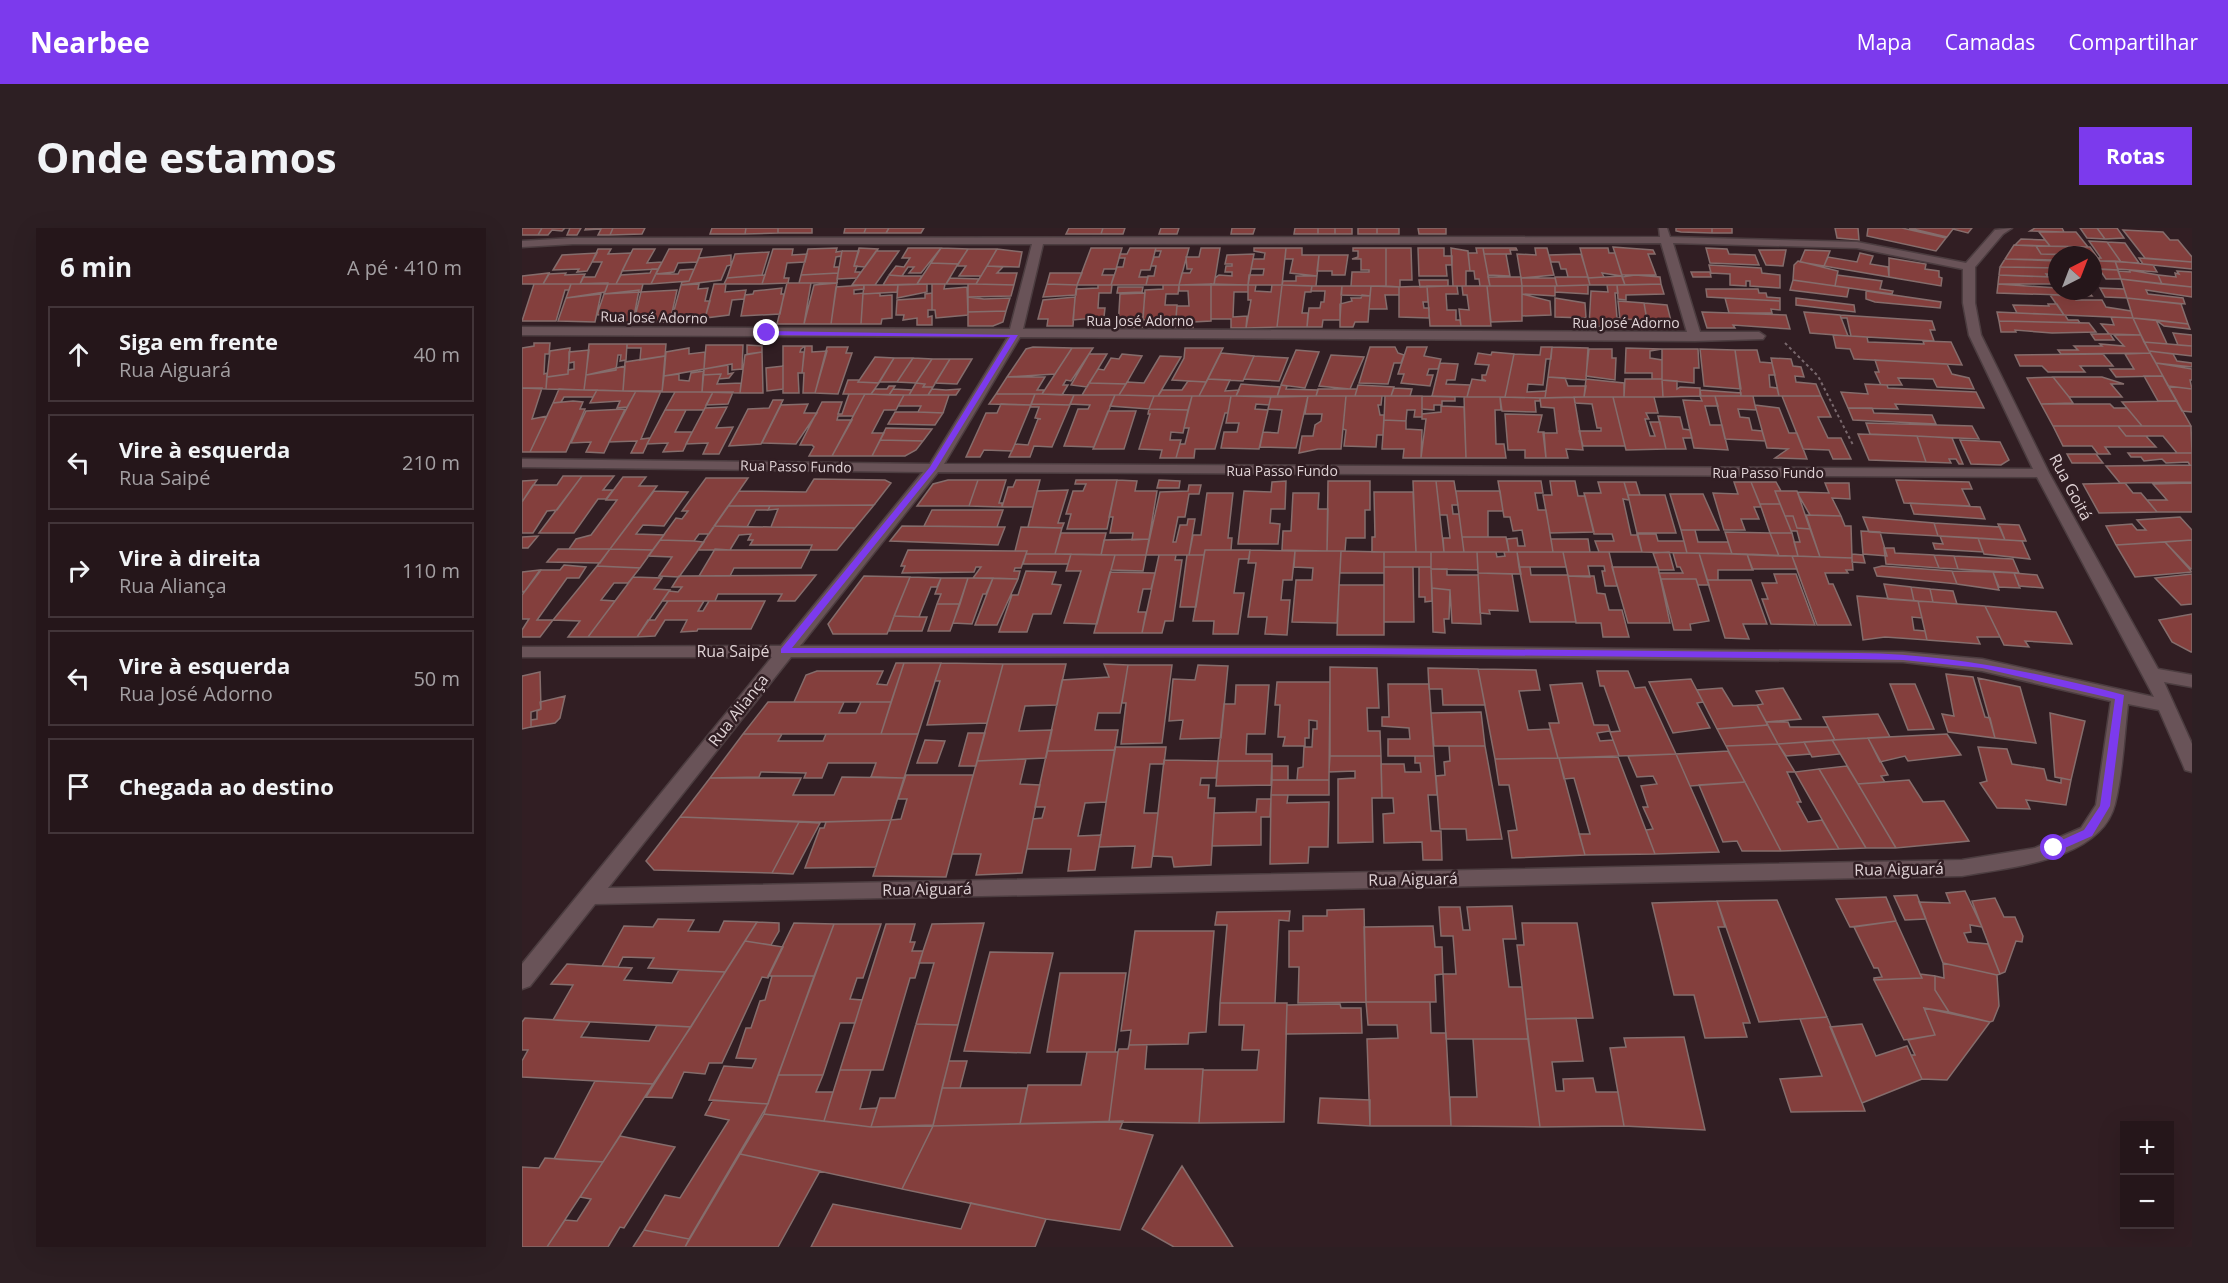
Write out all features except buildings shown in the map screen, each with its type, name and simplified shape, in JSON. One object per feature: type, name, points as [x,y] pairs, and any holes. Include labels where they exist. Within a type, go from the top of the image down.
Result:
[{"type":"street","points":[[522,244],[585,241],[1038,242],[1664,234],[1857,245],[1969,267],[1999,232],[2007,228]]},
{"type":"street","points":[[1664,234],[1695,337]]},
{"type":"street","name":"Rua Aliança","points":[[522,980],[784,651],[934,468],[1015,335],[1038,242]]},
{"type":"street","name":"Rua Goitá","points":[[1969,267],[1969,303],[1975,335],[2042,473],[2152,674],[2163,705],[2192,765]]},
{"type":"street","name":"Rua José Adorno","points":[[522,331],[1015,335],[1759,336]]},
{"type":"street","name":"Rua Passo Fundo","points":[[522,463],[934,468],[2042,473]]},
{"type":"street","name":"Rua Saipé","points":[[522,652],[1366,651],[1903,657],[1982,665],[2163,705]]},
{"type":"street","points":[[2152,674],[2192,681]]},
{"type":"street","name":"Rua Aiguará","points":[[591,896],[1962,868],[2038,855],[2088,833],[2105,806],[2120,697]]},
{"type":"path","points":[[1759,336],[1783,342],[1798,352],[1832,398],[1865,472]]},
{"type":"route","points":[[767,333],[1015,335],[934,468],[784,651],[1366,651],[1857,656],[1903,657],[1982,665],[2120,697],[2105,806],[2088,833],[2054,848]]}]
